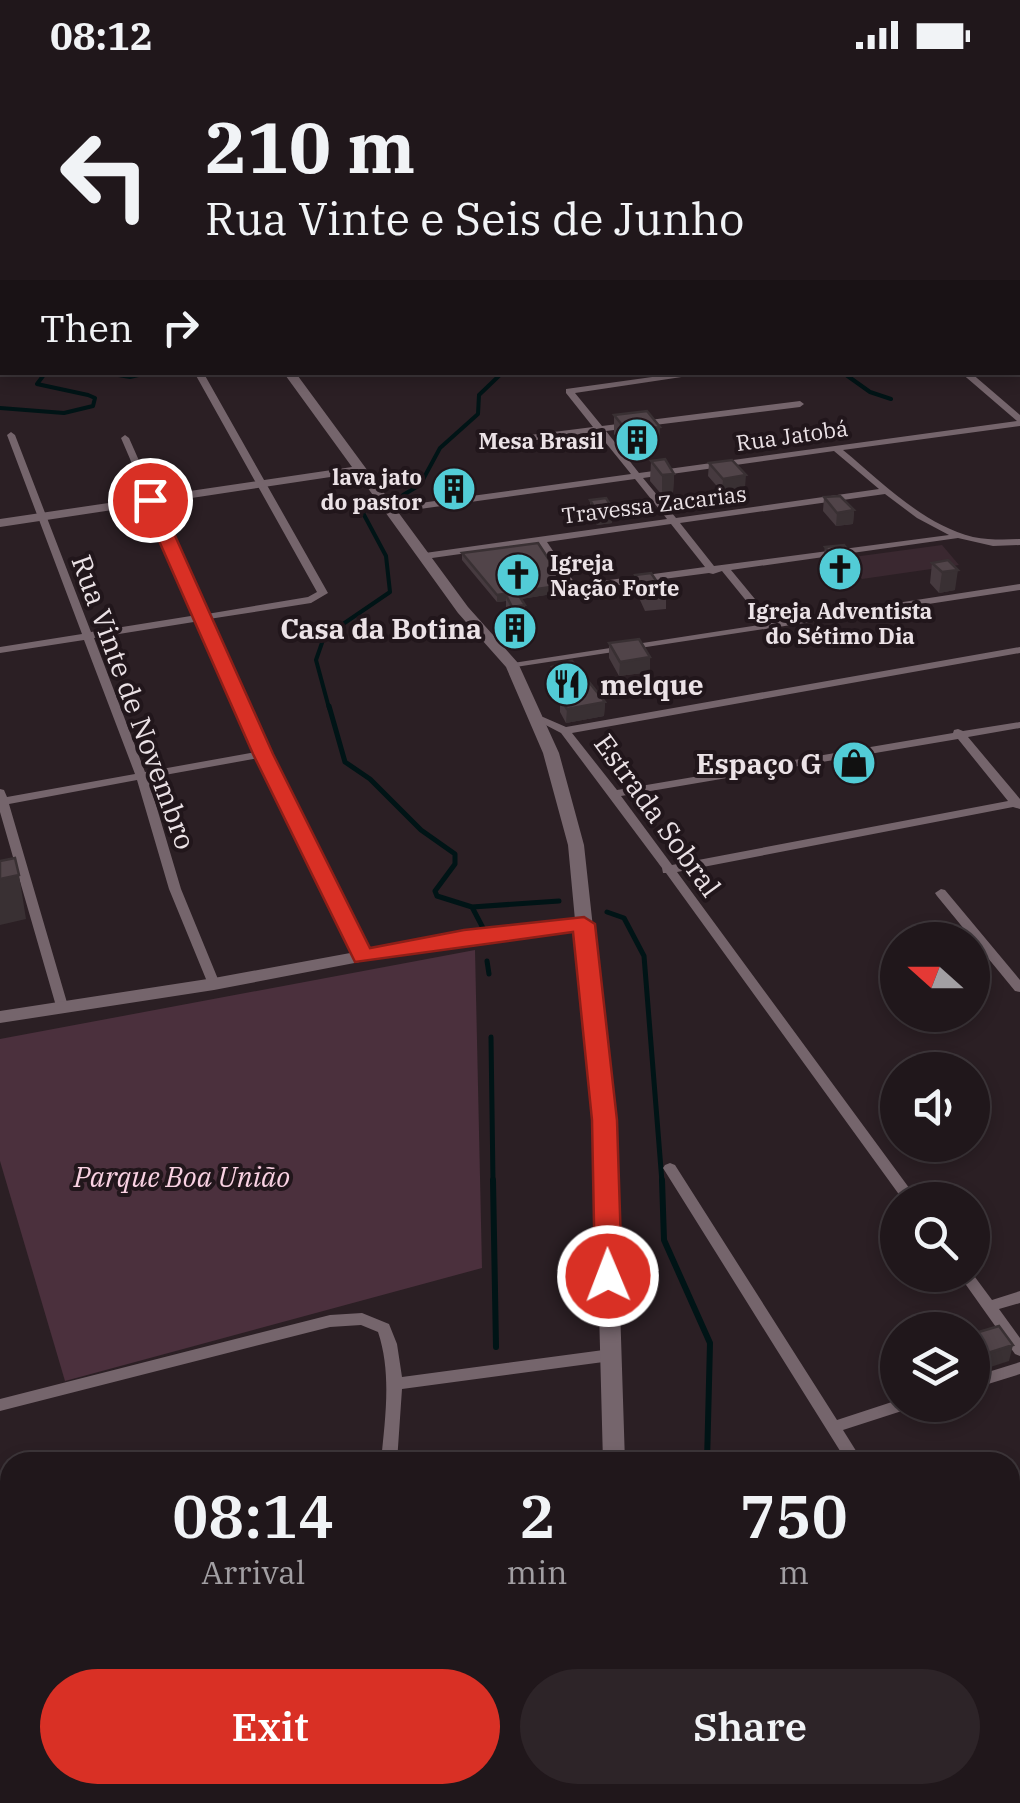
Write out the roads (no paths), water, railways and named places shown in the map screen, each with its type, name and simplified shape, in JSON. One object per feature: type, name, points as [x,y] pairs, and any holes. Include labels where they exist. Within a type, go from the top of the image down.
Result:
[{"type":"street","points":[[338,70],[432,70]]},
{"type":"street","points":[[0,650],[320,597],[321,589],[200,375]]},
{"type":"street","points":[[292,375],[463,610],[513,666],[539,719],[576,845],[604,1120],[614,1452]]},
{"type":"street","points":[[689,375],[569,391],[713,571]]},
{"type":"street","points":[[967,375],[1020,421]]},
{"type":"street","points":[[490,443],[800,404]]},
{"type":"street","name":"Rua Jatobá","points":[[391,510],[1020,421]]},
{"type":"street","name":"Rua Vinte de Novembro","points":[[10,435],[142,778],[175,889],[214,984]]},
{"type":"street","points":[[125,438],[263,754],[363,956]]},
{"type":"street","points":[[836,449],[954,538]]},
{"type":"street","points":[[0,522],[361,469]]},
{"type":"street","name":"Travessa Zacarias","points":[[424,556],[888,491]]},
{"type":"street","points":[[540,539],[575,587],[954,538],[1020,546]]},
{"type":"street","points":[[726,570],[771,626]]},
{"type":"street","points":[[513,666],[1020,587]]},
{"type":"street","points":[[565,731],[1020,650]]},
{"type":"street","name":"Estrada Sobral","points":[[539,719],[565,731],[614,794],[897,1182]]},
{"type":"street","points":[[614,794],[958,732],[1020,725]]},
{"type":"street","points":[[668,870],[1019,805],[958,732]]},
{"type":"street","points":[[62,1006],[1,798],[142,778],[263,754]]},
{"type":"street","points":[[942,893],[1020,988]]},
{"type":"street","points":[[0,1017],[214,984],[464,937],[584,924]]},
{"type":"street","points":[[670,1168],[849,1452]]},
{"type":"street","points":[[978,1292],[1020,1350]]},
{"type":"street","points":[[989,1307],[1020,1297]]},
{"type":"street","points":[[0,1405],[330,1322],[362,1319],[384,1328],[390,1342],[394,1384],[390,1452]]},
{"type":"street","points":[[394,1384],[610,1355]]},
{"type":"street","points":[[990,1377],[1020,1368]]},
{"type":"street","points":[[833,1427],[880,1412]]},
{"type":"waterway","points":[[0,408],[64,413],[93,406],[95,398],[88,395],[37,384],[44,375]]},
{"type":"waterway","points":[[118,375],[138,375]]},
{"type":"waterway","points":[[403,495],[420,485],[440,448],[478,414],[479,395],[500,375]]},
{"type":"waterway","points":[[846,375],[870,392],[891,399]]},
{"type":"waterway","points":[[329,708],[316,660],[324,637],[390,592],[386,556],[363,513],[368,504]]},
{"type":"waterway","points":[[329,706],[345,762],[370,779],[421,830],[455,854],[455,864],[435,891],[437,896],[472,907]]},
{"type":"waterway","points":[[472,907],[559,901]]},
{"type":"waterway","points":[[472,907],[483,928]]},
{"type":"waterway","points":[[607,912],[624,918],[644,956],[662,1182]]},
{"type":"waterway","points":[[487,961],[489,974]]},
{"type":"waterway","points":[[491,1037],[493,1182]]},
{"type":"waterway","points":[[493,1180],[496,1347]]},
{"type":"waterway","points":[[662,1180],[664,1240],[710,1343],[707,1452]]},
{"type":"place","name":"Mesa Brasil","points":[[637,440]]},
{"type":"place","name":"lava jato do pastor","points":[[454,489]]},
{"type":"place","name":"Igreja Adventista do Sétimo Dia","points":[[840,569]]},
{"type":"place","name":"Igreja Nação Forte","points":[[518,575]]},
{"type":"place","name":"Casa da Botina","points":[[515,628]]},
{"type":"place","name":"melque","points":[[567,684]]},
{"type":"place","name":"Espaço G","points":[[854,763]]},
{"type":"park label","name":"Parque Boa União","points":[[182,1176]]}]
